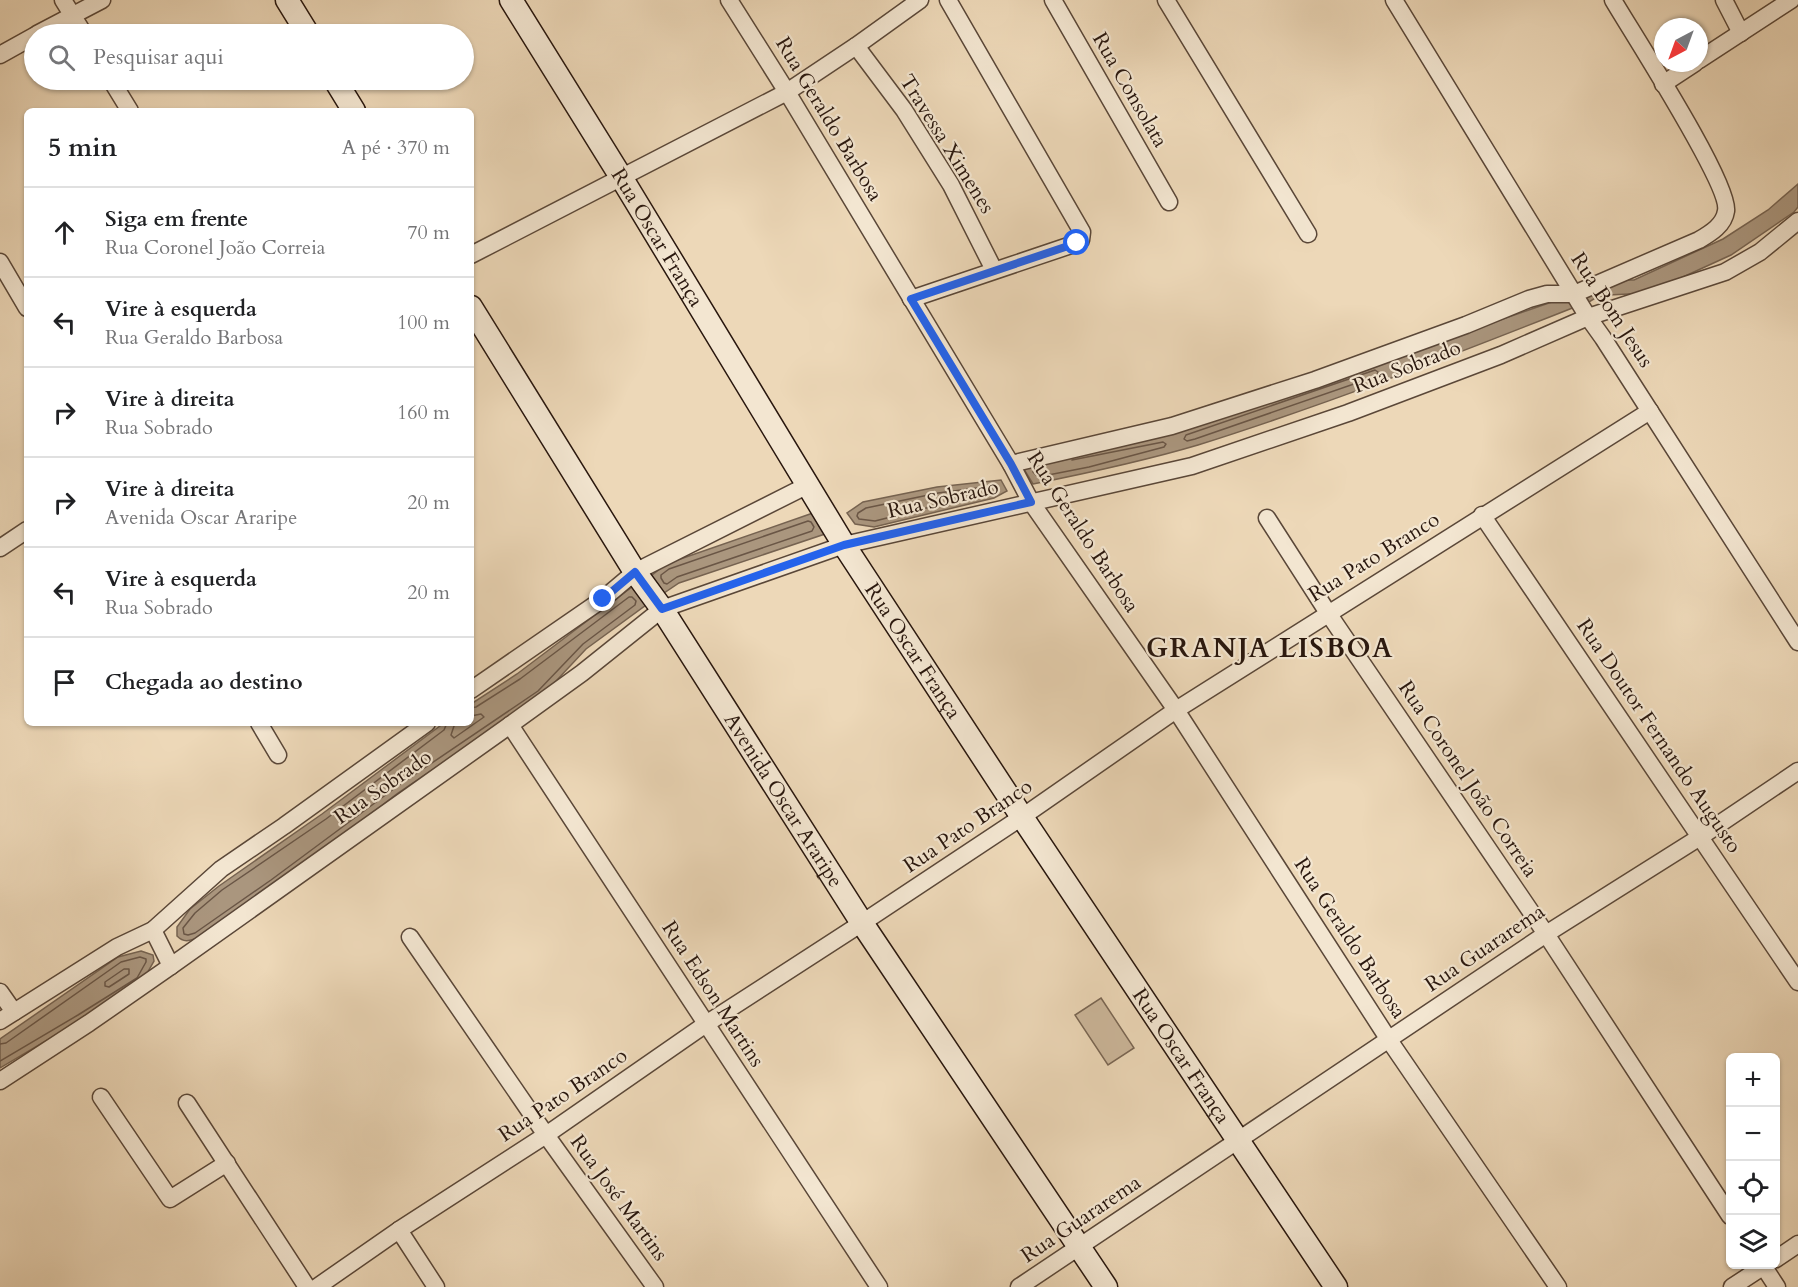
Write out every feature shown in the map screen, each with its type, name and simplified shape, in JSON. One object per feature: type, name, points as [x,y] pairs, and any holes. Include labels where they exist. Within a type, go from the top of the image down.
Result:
[{"type":"street","points":[[63,0],[78,24]]},
{"type":"street","points":[[56,24],[102,0]]},
{"type":"street","points":[[287,0],[302,24]]},
{"type":"street","name":"Rua Oscar França","points":[[511,0],[844,545],[1022,817],[1336,1287]]},
{"type":"street","name":"Rua Geraldo Barbosa","points":[[729,0],[1011,464],[1031,502],[1176,710],[1389,1040],[1558,1287]]},
{"type":"street","points":[[474,253],[787,92],[920,0]]},
{"type":"street","points":[[911,299],[1077,243],[1081,240],[1083,232],[948,0]]},
{"type":"street","name":"Rua Consolata","points":[[1053,0],[1169,202]]},
{"type":"street","points":[[1166,0],[1308,234]]},
{"type":"street","name":"Rua Bom Jesus","points":[[1394,0],[1588,317],[1798,642]]},
{"type":"street","points":[[1011,464],[1172,426],[1326,376],[1466,325],[1529,299],[1547,294],[1574,294],[1699,240],[1718,227],[1726,211],[1726,203],[1708,160],[1613,0]]},
{"type":"street","points":[[1724,0],[1742,33]]},
{"type":"street","points":[[1708,54],[1791,0]]},
{"type":"street","points":[[0,55],[24,42]]},
{"type":"street","name":"Travessa Ximenes","points":[[856,46],[904,110],[951,185],[994,270]]},
{"type":"street","points":[[1663,84],[1681,72]]},
{"type":"street","points":[[117,90],[128,108]]},
{"type":"street","points":[[341,90],[352,108]]},
{"type":"street","name":"Rua Sobrado","points":[[0,1081],[171,966],[510,725],[582,673],[662,609],[844,545],[1192,466],[1348,413],[1501,355],[1588,317],[1725,272],[1760,252],[1798,221]]},
{"type":"street","points":[[0,262],[24,304]]},
{"type":"street","name":"Avenida Oscar Araripe","points":[[474,312],[635,572],[662,609],[862,923],[1106,1287]]},
{"type":"street","name":"Rua Pato Branco","points":[[317,1287],[399,1230],[546,1135],[706,1024],[1022,817],[1176,710],[1650,411]]},
{"type":"street","points":[[474,684],[603,599],[635,572],[808,485]]},
{"type":"street","name":"Rua Doutor Fernando Augusto","points":[[1482,515],[1798,982]]},
{"type":"street","name":"Rua Coronel João Correia","points":[[1267,518],[1328,613],[1546,934],[1730,1215]]},
{"type":"street","points":[[0,548],[24,532]]},
{"type":"street","name":"Rua Edson Martins","points":[[510,725],[879,1287]]},
{"type":"street","points":[[261,726],[278,755]]},
{"type":"street","name":"Rua Sobrado","points":[[7,1016],[117,947],[153,930],[221,869],[423,726]]},
{"type":"street","name":"Rua Guararema","points":[[1019,1287],[1546,934],[1700,837],[1798,771]]},
{"type":"street","points":[[153,930],[171,966]]},
{"type":"street","name":"Rua José Martins","points":[[410,937],[546,1135],[655,1287]]},
{"type":"street","points":[[0,992],[7,1016]]},
{"type":"street","points":[[101,1097],[170,1199],[227,1163]]},
{"type":"street","points":[[187,1103],[307,1287]]},
{"type":"street","points":[[399,1230],[436,1287]]},
{"type":"street","points":[[1780,1256],[1798,1244]]},
{"type":"street","points":[[1732,1287],[1759,1269]]},
{"type":"street","points":[[1769,1269],[1777,1287]]},
{"type":"shaded area","points":[[1101,998],[1134,1048],[1108,1065],[1075,1015]]},
{"type":"water","points":[[1798,184],[1798,207],[1794,212],[1731,255],[1648,293],[1609,295],[1597,297],[1589,302],[1584,293],[1622,280],[1634,280],[1723,239],[1768,210]]},
{"type":"water","points":[[1569,296],[1575,307],[1340,397],[1198,445],[1033,484],[1022,466],[1175,433]]},
{"type":"water","points":[[1001,480],[1007,491],[994,498],[874,527],[855,524],[847,513],[863,502],[937,487]]},
{"type":"water","points":[[813,513],[825,534],[679,583],[664,593],[651,576],[666,564]]},
{"type":"water","points":[[632,587],[646,605],[586,649],[542,696],[398,793],[342,836],[198,938],[187,941],[177,936],[177,927],[190,909],[440,726],[474,726],[474,702],[517,674]]},
{"type":"water","points":[[141,951],[153,955],[154,961],[142,982],[0,1068],[0,1039],[118,957]]},
{"type":"district","name":"GRANJA LISBOA","points":[[1270,648]]},
{"type":"route","points":[[603,599],[635,572],[662,609],[844,545],[1031,502],[1011,464],[911,299],[1077,243]]}]
